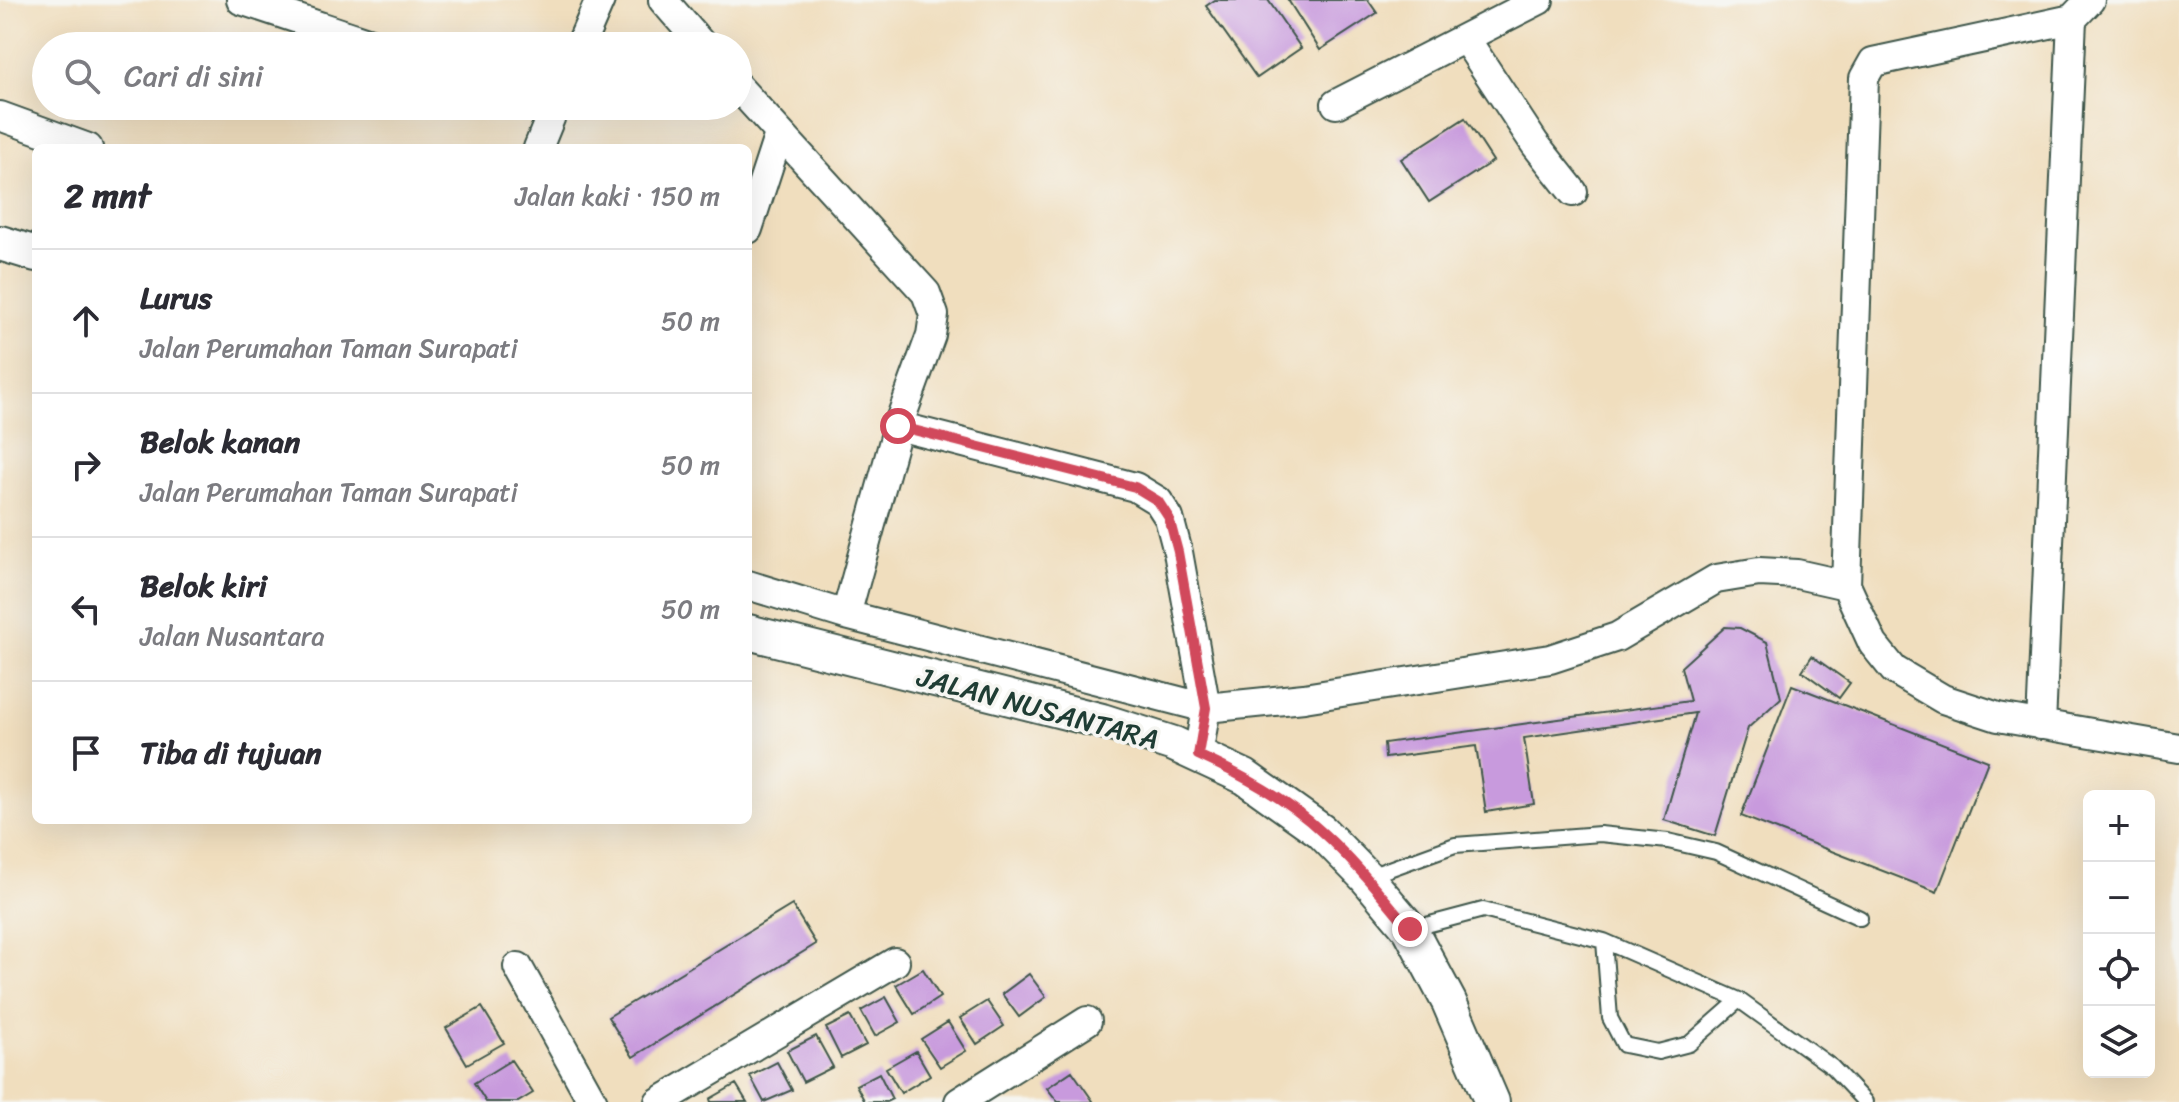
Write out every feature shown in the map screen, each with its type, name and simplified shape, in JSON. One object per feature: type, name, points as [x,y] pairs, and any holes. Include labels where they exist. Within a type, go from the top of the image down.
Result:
[{"type":"street","points":[[241,0],[337,32]]},
{"type":"street","points":[[586,32],[600,0]]},
{"type":"street","points":[[663,0],[691,32]]},
{"type":"street","points":[[1336,104],[1539,0]]},
{"type":"street","points":[[2041,725],[2081,9],[1873,62],[1864,78],[1846,585],[1873,644],[1894,670],[1943,699],[1998,717],[2041,725],[2179,748]]},
{"type":"street","points":[[1465,38],[1535,144],[1573,192]]},
{"type":"street","points":[[752,103],[926,293],[934,315],[931,335],[898,426],[846,615]]},
{"type":"street","points":[[0,116],[77,144]]},
{"type":"street","points":[[540,144],[549,120]]},
{"type":"street","points":[[752,217],[779,134]]},
{"type":"street","points":[[0,243],[32,253]]},
{"type":"street","points":[[898,426],[1135,487],[1158,501],[1169,518],[1178,552],[1206,708],[1198,755]]},
{"type":"street","points":[[752,586],[846,615],[1206,708],[1304,698],[1550,659],[1617,637],[1716,579],[1759,572],[1797,574],[1846,585]]},
{"type":"street","name":"JALAN NUSANTARA","points":[[752,633],[1102,721],[1174,744],[1245,777],[1321,831],[1410,929],[1449,1002],[1492,1102]]},
{"type":"street","points":[[659,1102],[895,962]]},
{"type":"street","points":[[518,967],[593,1102]]},
{"type":"street","points":[[959,1102],[1087,1021]]},
{"type":"lane","points":[[1366,877],[1455,845],[1600,834],[1668,841],[1716,852],[1860,918]]},
{"type":"lane","points":[[1410,929],[1483,910],[1604,941],[1739,1000],[1832,1067],[1865,1102]]},
{"type":"lane","points":[[1604,941],[1610,1018],[1624,1045],[1658,1052],[1689,1044],[1739,1000]]},
{"type":"building","points":[[1215,0],[1268,0],[1301,48],[1257,78],[1206,6]]},
{"type":"building","points":[[1288,0],[1368,0],[1377,13],[1320,50]]},
{"type":"building","points":[[1465,118],[1493,161],[1429,202],[1401,159]]},
{"type":"building","points":[[1725,627],[1740,628],[1767,642],[1781,698],[1748,728],[1715,836],[1664,820],[1695,713],[1524,738],[1534,804],[1486,812],[1476,746],[1385,758],[1384,743],[1690,701],[1681,667]]},
{"type":"building","points":[[1812,656],[1850,683],[1839,698],[1802,671]]},
{"type":"building","points":[[1792,685],[1988,761],[1937,892],[1741,816]]},
{"type":"building","points":[[792,905],[816,944],[633,1057],[608,1017]]},
{"type":"building","points":[[923,969],[940,997],[914,1014],[896,985]]},
{"type":"building","points":[[1029,974],[1046,997],[1019,1017],[1002,994]]},
{"type":"building","points":[[886,997],[900,1022],[875,1036],[861,1011]]},
{"type":"building","points":[[987,1001],[1004,1026],[977,1044],[960,1018]]},
{"type":"building","points":[[482,1007],[504,1043],[467,1064],[446,1028]]},
{"type":"building","points":[[850,1016],[866,1045],[841,1058],[826,1028]]},
{"type":"building","points":[[948,1022],[966,1051],[940,1067],[921,1039]]},
{"type":"building","points":[[816,1036],[833,1067],[803,1082],[787,1051]]},
{"type":"building","points":[[916,1051],[930,1075],[901,1093],[886,1068]]},
{"type":"building","points":[[511,1060],[533,1093],[518,1102],[486,1102],[474,1083]]},
{"type":"building","points":[[777,1062],[792,1090],[764,1102],[750,1076]]},
{"type":"building","points":[[1072,1071],[1093,1101],[1058,1102],[1047,1088]]},
{"type":"building","points":[[879,1073],[892,1099],[865,1102],[856,1085]]},
{"type":"building","points":[[736,1084],[747,1102],[711,1102],[710,1099]]},
{"type":"route","points":[[898,426],[1135,487],[1158,501],[1169,518],[1178,552],[1206,708],[1198,755],[1245,777],[1321,831],[1410,929]]}]
